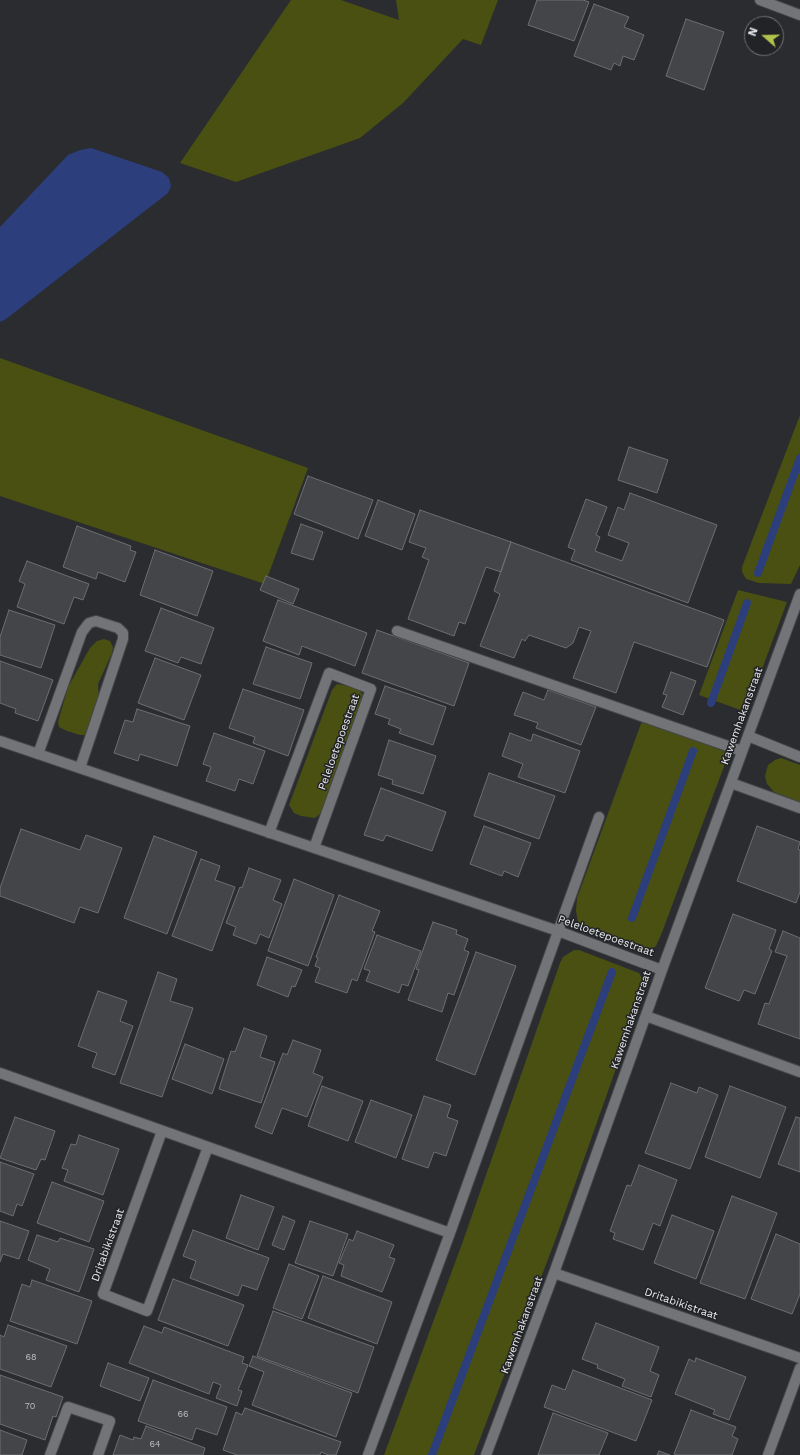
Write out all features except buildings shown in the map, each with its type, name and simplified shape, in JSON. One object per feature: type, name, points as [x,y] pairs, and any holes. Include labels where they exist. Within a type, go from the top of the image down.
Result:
[{"type":"street","points":[[760,0],[800,14]]},
{"type":"street","name":"Kawemhakanstraat","points":[[486,1455],[554,1273],[662,970],[800,594]]},
{"type":"street","points":[[38,754],[82,632],[89,623],[96,621],[103,623],[118,628],[123,632],[123,639],[80,768]]},
{"type":"street","points":[[397,631],[742,751]]},
{"type":"street","name":"Peleloetepoestraat","points":[[269,833],[329,673],[371,689],[314,848]]},
{"type":"street","points":[[748,736],[800,757]]},
{"type":"street","name":"Peleloetepoestraat","points":[[0,741],[558,931],[662,970]]},
{"type":"street","points":[[731,782],[800,808]]},
{"type":"street","points":[[368,1455],[450,1233],[599,817]]},
{"type":"street","points":[[646,1016],[800,1072]]},
{"type":"street","points":[[0,1073],[450,1233]]},
{"type":"street","name":"Dritabikistraat","points":[[162,1131],[103,1294],[147,1311],[208,1147]]},
{"type":"street","name":"Dritabikistraat","points":[[554,1273],[800,1358]]},
{"type":"street","points":[[768,1455],[800,1368]]},
{"type":"street","points":[[50,1455],[68,1407],[110,1422],[98,1455]]},
{"type":"green space","points":[[291,0],[341,0],[399,20],[396,0],[498,0],[481,45],[463,39],[403,103],[360,138],[236,182],[180,163]]},
{"type":"green space","points":[[0,358],[308,468],[265,584],[0,496]]},
{"type":"green space","points":[[800,415],[800,565],[791,584],[759,583],[746,579],[742,572],[742,567]]},
{"type":"green space","points":[[738,590],[787,602],[746,712],[699,695]]},
{"type":"green space","points":[[104,639],[110,641],[113,647],[112,653],[98,684],[99,702],[91,726],[85,735],[67,731],[59,727],[58,722],[68,687],[90,648],[97,641]]},
{"type":"green space","points":[[337,684],[354,687],[360,691],[364,697],[320,814],[315,818],[301,816],[294,813],[289,805],[332,690]]},
{"type":"green space","points":[[642,721],[729,753],[661,935],[656,946],[649,951],[642,952],[585,930],[578,921],[576,911],[577,898]]},
{"type":"green space","points":[[781,758],[800,765],[800,802],[774,792],[767,784],[765,776],[768,765]]},
{"type":"green space","points":[[574,950],[579,950],[639,973],[643,980],[644,987],[556,1238],[474,1455],[384,1455],[463,1241],[560,963],[563,957]]},
{"type":"water","points":[[91,148],[162,172],[169,178],[171,186],[168,193],[6,319],[0,322],[0,227],[68,155],[80,150]]},
{"type":"waterway","points":[[758,573],[800,458]]},
{"type":"waterway","points":[[711,703],[747,603]]},
{"type":"waterway","points":[[632,918],[693,751]]},
{"type":"waterway","points":[[432,1455],[612,972]]}]
